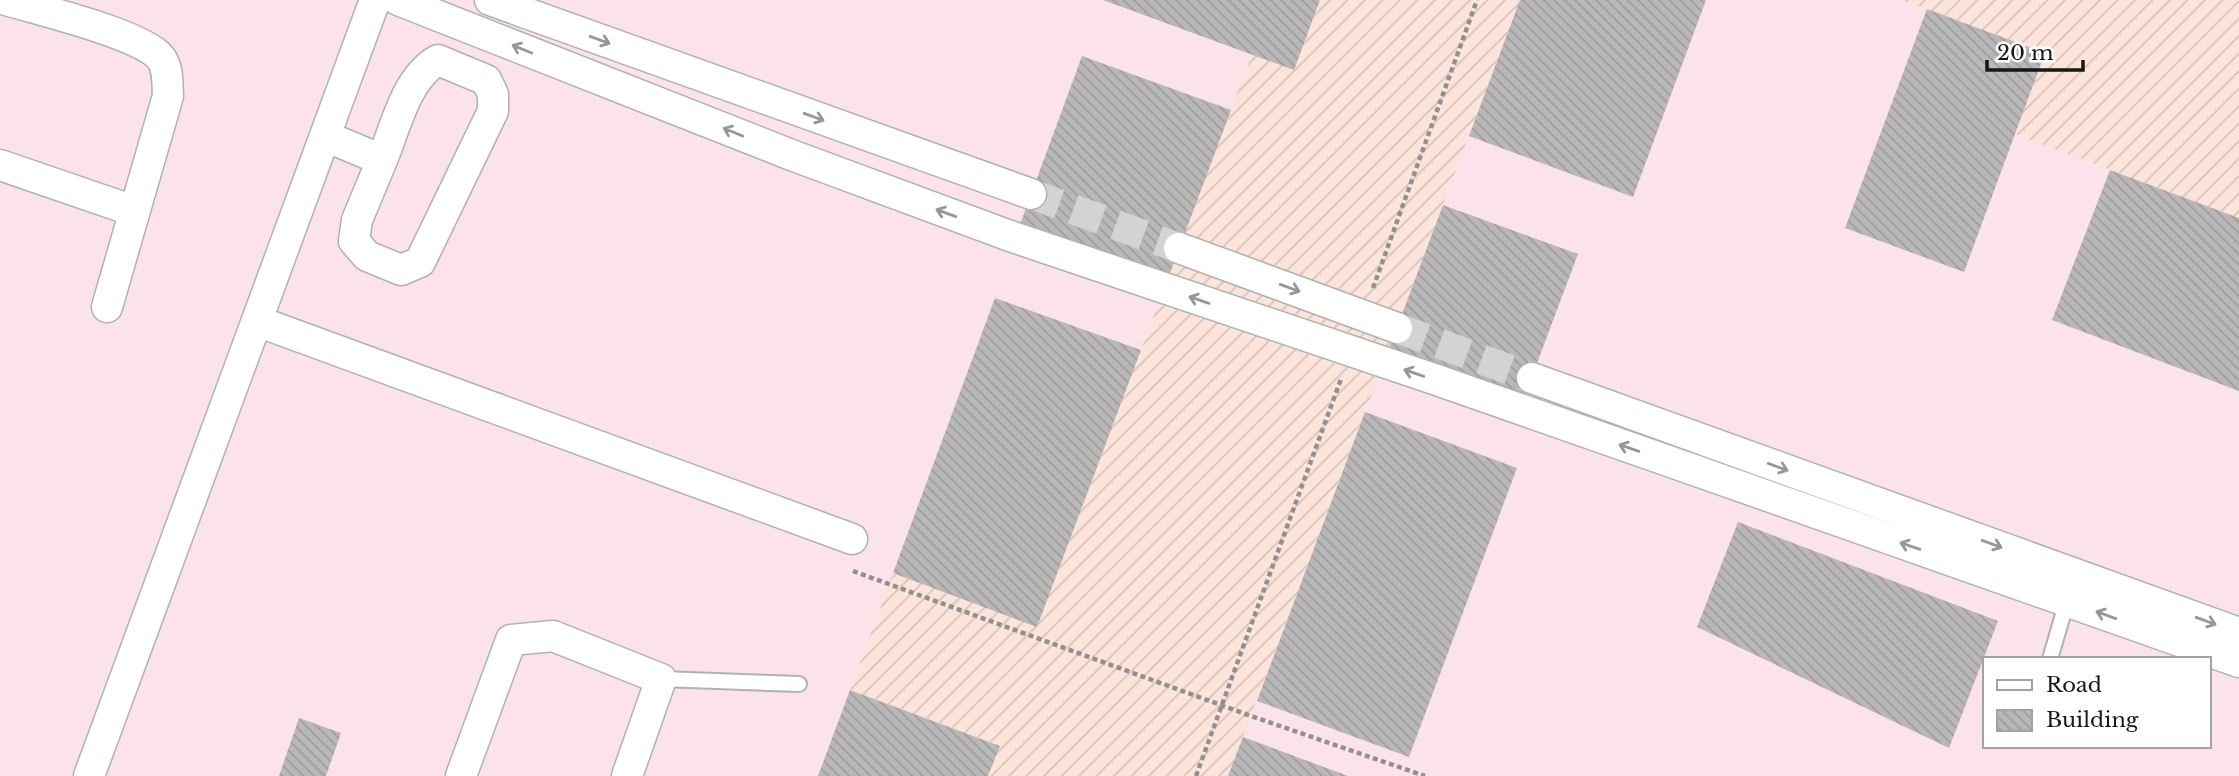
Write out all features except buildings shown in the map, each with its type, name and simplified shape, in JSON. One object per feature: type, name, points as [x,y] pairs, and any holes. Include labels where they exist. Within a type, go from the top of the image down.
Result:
[{"type":"street","points":[[6,0],[129,38],[158,55],[166,67],[168,96],[107,307]]},
{"type":"street","points":[[89,776],[375,0]]},
{"type":"street","points":[[398,0],[794,156],[1010,236],[1434,379],[2239,662]]},
{"type":"street","points":[[490,0],[1031,194]]},
{"type":"street","points":[[439,60],[486,80],[493,94],[493,111],[420,262],[401,270],[367,256],[354,241],[357,220],[382,160],[411,88],[425,67],[439,60]]},
{"type":"street","points":[[325,136],[382,160]]},
{"type":"street","points":[[0,165],[135,211]]},
{"type":"street","points":[[1180,248],[1397,328]]},
{"type":"street","points":[[257,321],[852,539]]},
{"type":"street","points":[[1532,378],[2239,633]]},
{"type":"street","points":[[461,776],[511,640],[554,636],[660,679],[627,776]]},
{"type":"lane","points":[[2051,657],[2067,601]]},
{"type":"lane","points":[[660,679],[799,684]]},
{"type":"path","points":[[1369,301],[1478,0]]},
{"type":"path","points":[[1196,776],[1345,366]]},
{"type":"path","points":[[842,567],[1222,706],[1425,776]]},
{"type":"shaded area","points":[[0,0],[2239,0],[2239,776],[0,776]]},
{"type":"shaded area","points":[[1320,0],[1520,0],[1228,776],[988,776],[999,745],[850,690],[893,573],[1037,626],[1252,54]]},
{"type":"shaded area","points":[[1902,0],[2239,0],[2239,218],[2015,134],[2045,53]]},
{"type":"tunnel","points":[[1031,194],[1179,248]]},
{"type":"tunnel","points":[[1397,328],[1532,378]]}]
